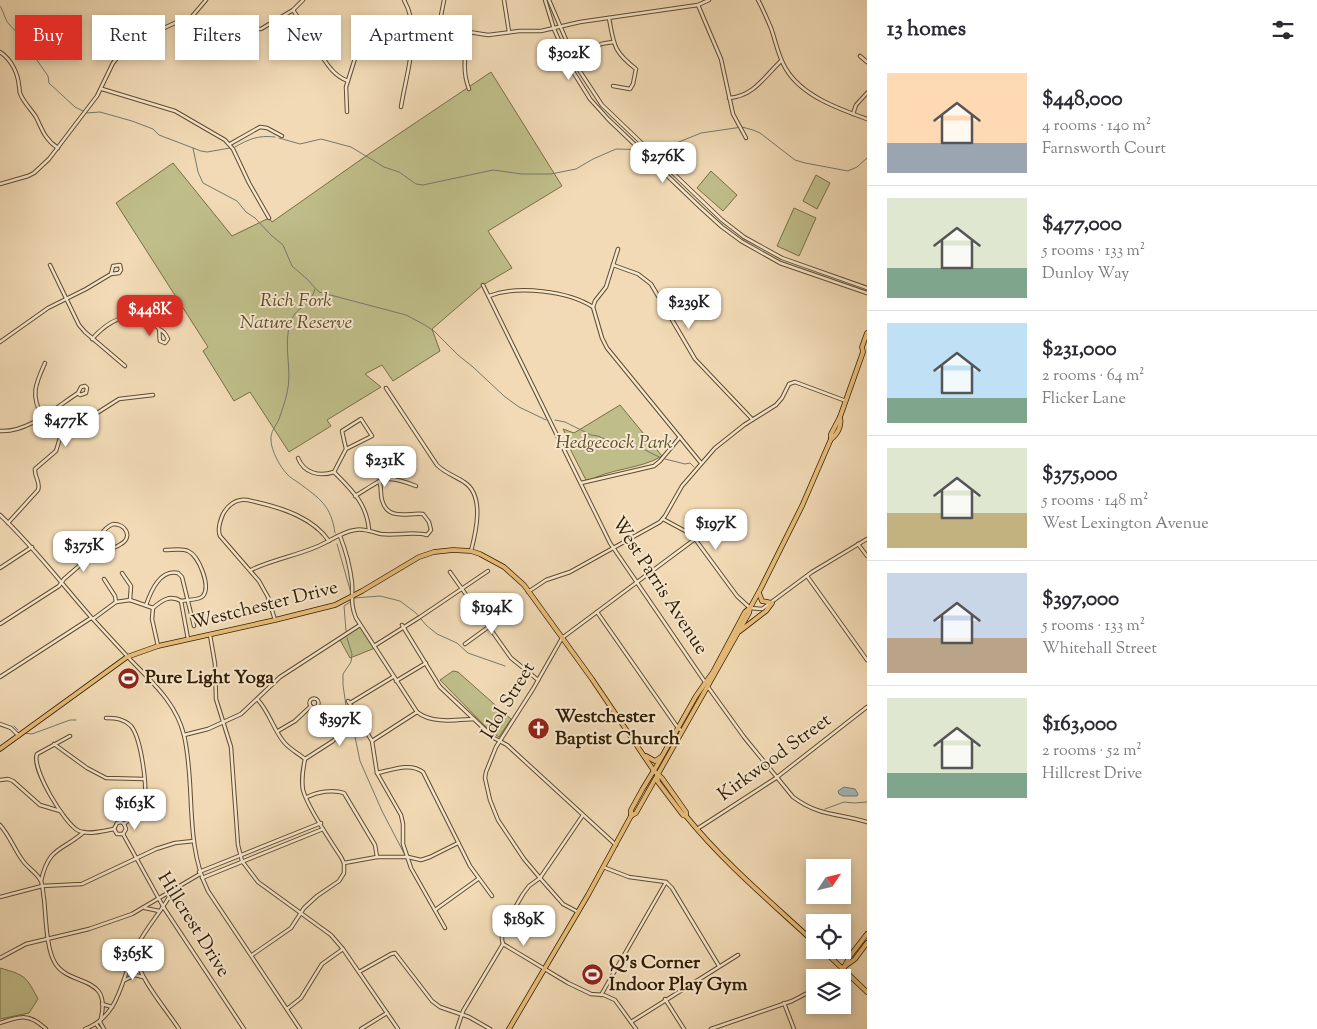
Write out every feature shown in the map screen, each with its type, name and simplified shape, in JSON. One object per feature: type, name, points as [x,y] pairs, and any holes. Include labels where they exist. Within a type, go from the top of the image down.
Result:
[{"type":"main road","points":[[631,816],[636,813],[648,792],[663,756],[678,728],[749,613],[802,506],[833,437],[863,352],[862,347],[866,337]]},
{"type":"main road","points":[[863,352],[867,348]]},
{"type":"main road","points":[[833,437],[832,432],[839,420]]},
{"type":"main road","name":"Westchester Drive","points":[[0,749],[127,657],[158,646],[320,609],[351,597],[419,557],[434,552],[453,550],[471,552],[488,557],[518,579],[615,712],[656,773]]},
{"type":"main road","points":[[759,593],[762,602],[772,603]]},
{"type":"main road","points":[[737,634],[766,611],[772,603]]},
{"type":"main road","points":[[509,1029],[604,867],[631,816],[631,810],[682,732],[745,612],[750,608]]},
{"type":"main road","points":[[638,747],[652,760],[657,760],[663,756]]},
{"type":"main road","points":[[656,773],[658,782],[683,815],[742,875],[806,935]]},
{"type":"main road","points":[[656,773],[662,778],[686,812],[686,816]]},
{"type":"main road","points":[[648,792],[654,788],[659,788],[668,796]]},
{"type":"main road","points":[[843,969],[850,956],[867,934]]},
{"type":"main road","points":[[843,969],[855,959],[867,943]]},
{"type":"main road","points":[[832,959],[843,969]]},
{"type":"main road","points":[[851,977],[867,992]]},
{"type":"street","points":[[193,15],[206,0]]},
{"type":"street","points":[[259,29],[293,10],[304,0]]},
{"type":"street","points":[[404,0],[411,15]]},
{"type":"street","points":[[441,15],[444,0]]},
{"type":"street","points":[[504,0],[509,32]]},
{"type":"street","points":[[545,0],[554,28],[581,85],[599,110],[715,221],[741,242],[780,263],[867,293]]},
{"type":"street","points":[[549,0],[578,70],[610,115],[722,220],[744,237],[782,258],[867,288]]},
{"type":"street","points":[[472,32],[488,35],[541,31],[580,22],[698,5],[709,0]]},
{"type":"street","points":[[758,0],[782,61],[791,75],[804,88],[829,103],[867,119]]},
{"type":"street","points":[[698,5],[721,59],[734,118],[746,138]]},
{"type":"street","points":[[293,10],[296,15]]},
{"type":"street","points":[[610,18],[618,53],[636,68],[633,84],[630,89],[613,86]]},
{"type":"street","points":[[0,184],[34,173],[49,159],[102,89],[113,63],[120,53],[175,23]]},
{"type":"street","points":[[593,53],[599,45],[614,42]]},
{"type":"street","points":[[0,52],[6,56],[12,65],[17,77],[20,93],[36,116],[43,134],[50,143],[58,148]]},
{"type":"street","points":[[860,56],[867,62]]},
{"type":"street","points":[[325,60],[331,70],[348,80]]},
{"type":"street","points":[[347,112],[346,87],[354,60]]},
{"type":"street","points":[[401,107],[409,60]]},
{"type":"street","points":[[465,60],[464,77],[468,89]]},
{"type":"street","points":[[729,98],[741,96],[752,91],[782,61]]},
{"type":"street","points":[[102,89],[175,111],[230,144],[269,218]]},
{"type":"street","points":[[853,114],[856,105],[867,93]]},
{"type":"street","points":[[230,144],[260,128],[267,128],[282,136]]},
{"type":"street","points":[[618,249],[606,286],[593,307],[602,338],[606,348],[702,463]]},
{"type":"street","points":[[0,342],[48,308],[112,274],[119,273],[121,270],[120,265],[113,266],[112,274]]},
{"type":"street","points":[[613,265],[638,274],[651,284],[695,359],[752,419]]},
{"type":"street","points":[[50,266],[84,332],[124,366]]},
{"type":"street","name":"West Parris Avenue","points":[[483,285],[613,548],[741,734],[793,797],[811,809],[867,822]]},
{"type":"street","points":[[489,296],[532,290],[580,299],[593,307]]},
{"type":"street","points":[[92,339],[106,324],[126,317],[145,319],[152,322],[167,336],[168,339],[165,343],[159,338],[159,329]]},
{"type":"street","points":[[42,416],[36,401],[35,387],[45,363]]},
{"type":"street","points":[[528,592],[546,580],[570,572],[663,519],[682,486],[702,463],[728,437],[752,419],[778,404],[789,384],[795,382],[846,401]]},
{"type":"street","points":[[386,388],[437,465],[470,488],[476,502],[478,519],[471,552]]},
{"type":"street","points":[[0,431],[16,430],[27,426],[78,394]]},
{"type":"street","points":[[8,522],[38,490],[39,485],[35,474],[36,468],[56,451],[64,434],[120,399],[153,395]]},
{"type":"street","points":[[298,458],[301,465],[309,471],[321,475],[334,472],[346,449],[372,436],[361,419],[342,431],[346,449]]},
{"type":"street","points":[[581,483],[654,466],[680,437]]},
{"type":"street","points":[[391,464],[394,478]]},
{"type":"street","points":[[334,472],[363,506],[368,518],[369,530]]},
{"type":"street","points":[[355,496],[379,481],[394,478],[416,486]]},
{"type":"street","points":[[251,570],[264,564],[303,553],[353,530],[363,529],[396,535],[428,534],[431,530],[429,522],[423,514],[399,515],[388,510],[383,504],[379,481]]},
{"type":"street","points":[[275,620],[268,597],[259,581],[218,532],[224,512],[236,501],[245,500],[262,504],[289,512],[312,524],[329,541]]},
{"type":"street","points":[[0,515],[32,547],[92,618],[127,657],[152,681],[171,704],[184,735],[194,841],[200,874],[208,891],[300,1029]]},
{"type":"street","points":[[663,519],[687,532],[695,539],[736,596],[750,608],[762,609],[807,576],[867,539]]},
{"type":"street","points":[[0,624],[59,586],[94,552],[100,535],[110,525],[119,524],[126,530],[128,535],[120,545],[94,552]]},
{"type":"street","points":[[340,536],[350,569],[351,604],[360,625],[417,712],[420,715],[442,720],[474,719]]},
{"type":"street","name":"Idol Street","points":[[578,912],[564,904],[540,878],[524,859],[498,820],[490,800],[485,778],[486,772],[499,742],[562,638],[695,539]]},
{"type":"street","points":[[858,544],[867,556]]},
{"type":"street","points":[[0,567],[32,547]]},
{"type":"street","points":[[158,646],[152,619],[153,608],[161,600],[173,598],[181,601],[201,598],[204,595],[205,587],[203,571],[194,554],[187,550],[165,550]]},
{"type":"street","points":[[374,646],[488,571]]},
{"type":"street","points":[[146,605],[150,592],[157,583],[165,575],[172,572],[178,573],[182,577],[194,626]]},
{"type":"street","points":[[450,572],[513,661],[538,680]]},
{"type":"street","points":[[122,573],[131,586],[130,600]]},
{"type":"street","points":[[807,576],[867,660]]},
{"type":"street","points":[[104,578],[115,596],[116,602]]},
{"type":"street","points":[[0,677],[116,602],[130,600],[153,608]]},
{"type":"street","points":[[181,601],[188,640]]},
{"type":"street","points":[[465,644],[509,612]]},
{"type":"street","points":[[597,612],[682,732]]},
{"type":"street","points":[[184,735],[208,729],[241,714],[258,700],[280,677],[360,625]]},
{"type":"street","points":[[402,626],[440,687],[499,742],[507,746],[616,845]]},
{"type":"street","points":[[210,635],[215,664],[216,699],[230,739],[232,753],[242,861],[258,882],[324,928],[343,949],[398,1029]]},
{"type":"street","points":[[396,680],[426,663]]},
{"type":"street","points":[[394,677],[349,702],[372,741],[377,773],[401,816],[403,844],[411,868],[445,928]]},
{"type":"street","points":[[258,700],[267,711],[288,746],[305,759]]},
{"type":"street","points":[[278,731],[295,721],[311,706]]},
{"type":"street","name":"Kirkwood Street","points":[[697,829],[776,778],[867,707]]},
{"type":"street","points":[[372,741],[417,712]]},
{"type":"street","points":[[252,955],[291,928],[301,912],[317,896],[342,877],[344,863],[310,806],[303,790],[302,779],[305,759],[333,741],[358,716]]},
{"type":"street","points":[[106,718],[124,721],[133,729],[140,747],[145,797],[142,806],[124,824]]},
{"type":"street","points":[[0,724],[11,728],[18,736]]},
{"type":"street","points":[[70,736],[38,753],[35,760],[60,811],[75,828],[91,833],[114,829]]},
{"type":"street","points":[[54,744],[87,768],[106,778],[144,779]]},
{"type":"street","points":[[377,773],[409,766],[420,769],[428,779],[470,866],[492,896]]},
{"type":"street","points":[[0,780],[8,779],[13,781],[40,805],[60,811]]},
{"type":"street","points":[[306,797],[327,792],[338,791],[344,793],[375,846],[377,857]]},
{"type":"street","points":[[457,1029],[463,1012],[503,944],[502,930],[523,894],[540,878],[583,815]]},
{"type":"street","points":[[114,829],[117,823],[124,824]]},
{"type":"street","points":[[0,958],[26,944],[104,924],[143,908],[200,874],[240,855],[320,823]]},
{"type":"street","points":[[114,829],[117,834],[123,834],[126,829],[124,824]]},
{"type":"street","points":[[0,825],[12,841],[22,860],[41,881]]},
{"type":"street","points":[[200,874],[242,861],[324,829]]},
{"type":"street","points":[[84,832],[54,853],[46,866],[41,881],[53,958],[58,967],[94,987],[100,994],[102,1004],[98,1023],[100,1029]]},
{"type":"street","name":"Hillcrest Drive","points":[[123,834],[164,908],[244,1029]]},
{"type":"street","points":[[0,897],[42,886],[82,884],[163,846],[194,841]]},
{"type":"street","points":[[344,863],[377,857],[408,857],[421,860],[458,843]]},
{"type":"street","points":[[604,867],[629,877],[666,882],[672,888],[719,966]]},
{"type":"street","points":[[435,910],[478,879]]},
{"type":"street","points":[[602,995],[666,882]]},
{"type":"street","points":[[85,1029],[98,1023],[112,1007],[134,953],[159,911],[164,908],[173,890]]},
{"type":"street","points":[[143,908],[159,911]]},
{"type":"street","points":[[503,944],[544,970],[591,994],[602,995],[615,1000],[636,1029]]},
{"type":"street","points":[[287,1009],[300,998],[322,964],[343,949]]},
{"type":"street","points":[[134,953],[144,978],[179,1029]]},
{"type":"street","points":[[358,972],[395,953],[432,1001],[447,1010],[490,1029]]},
{"type":"street","points":[[631,1022],[738,955]]},
{"type":"street","points":[[124,981],[135,975],[144,978]]},
{"type":"street","points":[[711,1029],[806,994]]},
{"type":"street","points":[[665,999],[684,1029]]},
{"type":"street","points":[[784,1003],[794,1029]]},
{"type":"street","points":[[102,1004],[112,1007]]},
{"type":"street","points":[[360,1029],[387,1013]]},
{"type":"street","points":[[0,1023],[15,1018],[27,1017],[35,1020],[46,1029]]},
{"type":"street","points":[[98,1023],[104,1029]]},
{"type":"green space","name":"Rich Fork Nature Reserve","points":[[491,72],[562,186],[488,231],[512,268],[483,285],[432,329],[440,351],[393,381],[382,365],[365,374],[381,387],[327,420],[331,426],[289,452],[250,392],[234,401],[203,351],[208,347],[116,203],[173,163],[232,236],[269,218],[272,222]]},
{"type":"green space","points":[[711,171],[737,195],[723,211],[697,188]]},
{"type":"green space","points":[[816,175],[830,183],[817,209],[803,201]]},
{"type":"green space","points":[[794,208],[816,218],[799,256],[777,246]]},
{"type":"green space","name":"Hedgecock Park","points":[[620,405],[662,456],[644,464],[596,477],[587,482],[565,439],[567,437],[563,429],[574,433]]},
{"type":"green space","points":[[360,625],[375,648],[350,658],[339,638]]},
{"type":"green space","points":[[453,671],[458,672],[511,719],[499,737],[490,731],[440,680]]},
{"type":"green space","points":[[0,968],[24,977],[31,985],[38,999],[29,1013],[0,1019]]},
{"type":"shaded area","points":[[844,787],[855,789],[858,794],[857,796],[843,796],[839,794],[838,791]]},
{"type":"waterway","points":[[0,6],[11,27],[22,37],[48,76],[49,83],[75,107],[83,111]]},
{"type":"waterway","points":[[87,113],[100,112],[132,121],[153,129],[159,135],[201,151],[207,152],[230,148]]},
{"type":"waterway","points":[[279,138],[300,144],[321,139],[351,147],[384,167],[399,172],[416,184],[423,185],[493,170],[522,174],[551,174],[576,169],[616,149],[655,150],[701,133],[742,127],[760,133],[795,160],[805,163],[848,171],[857,167],[867,158]]},
{"type":"waterway","points":[[235,147],[254,138],[275,137]]},
{"type":"waterway","points":[[193,148],[198,172],[203,183],[237,201],[246,212],[255,218],[283,245],[292,266],[319,292],[406,315],[425,325],[434,331],[504,396],[519,407],[546,420]]},
{"type":"waterway","points":[[315,289],[310,300],[296,312],[288,330],[289,384],[279,419],[272,432],[271,444],[284,471],[319,498],[327,509],[331,516],[335,533]]},
{"type":"waterway","points":[[555,420],[565,422],[591,435],[616,444],[639,447],[659,457]]},
{"type":"waterway","points":[[665,459],[685,464],[690,463],[694,467]]},
{"type":"waterway","points":[[337,544],[351,593]]},
{"type":"waterway","points":[[353,599],[380,596],[400,601],[416,613],[437,634],[457,643],[468,653],[505,666]]},
{"type":"waterway","points":[[346,631],[344,606],[350,602]]},
{"type":"waterway","points":[[347,638],[352,654],[351,662],[343,674],[343,685],[347,713],[354,732],[360,761],[382,811],[407,859]]},
{"type":"waterway","points":[[25,733],[32,734],[70,720],[76,720]]},
{"type":"waterway","points":[[14,726],[18,730]]},
{"type":"waterway","points":[[825,809],[844,802],[867,802]]},
{"type":"place","name":"Pure Light Yoga","points":[[129,678]]},
{"type":"place","name":"Westchester Baptist Church","points":[[539,728]]},
{"type":"place","name":"Q's Corner Indoor Play Gym","points":[[593,974]]}]
